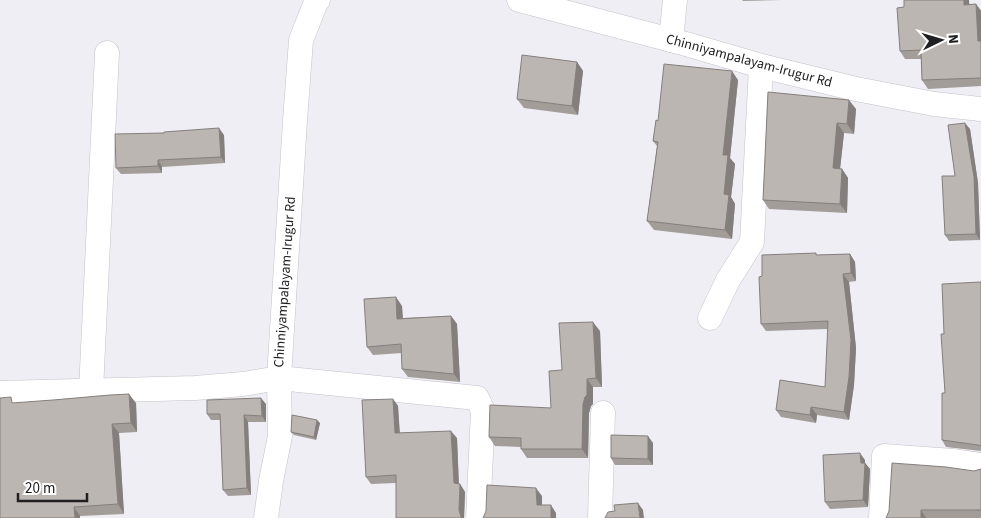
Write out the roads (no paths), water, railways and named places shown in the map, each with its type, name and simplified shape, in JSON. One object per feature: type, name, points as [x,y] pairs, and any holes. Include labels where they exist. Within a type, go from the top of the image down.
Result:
[{"type":"street","name":"Chinniyampalayam-Irugur Rd","points":[[0,393],[195,388],[243,384],[279,378],[301,40],[318,0]]},
{"type":"street","name":"Chinniyampalayam-Irugur Rd","points":[[519,0],[761,66],[866,91],[934,104],[981,109]]},
{"type":"street","points":[[671,40],[675,0]]},
{"type":"street","points":[[91,390],[106,54]]},
{"type":"street","points":[[710,318],[728,280],[752,242],[761,66]]},
{"type":"street","points":[[266,518],[280,436],[279,378],[477,398],[483,411],[478,518]]},
{"type":"street","points":[[600,518],[603,413]]},
{"type":"street","points":[[881,518],[884,456],[981,465]]}]
